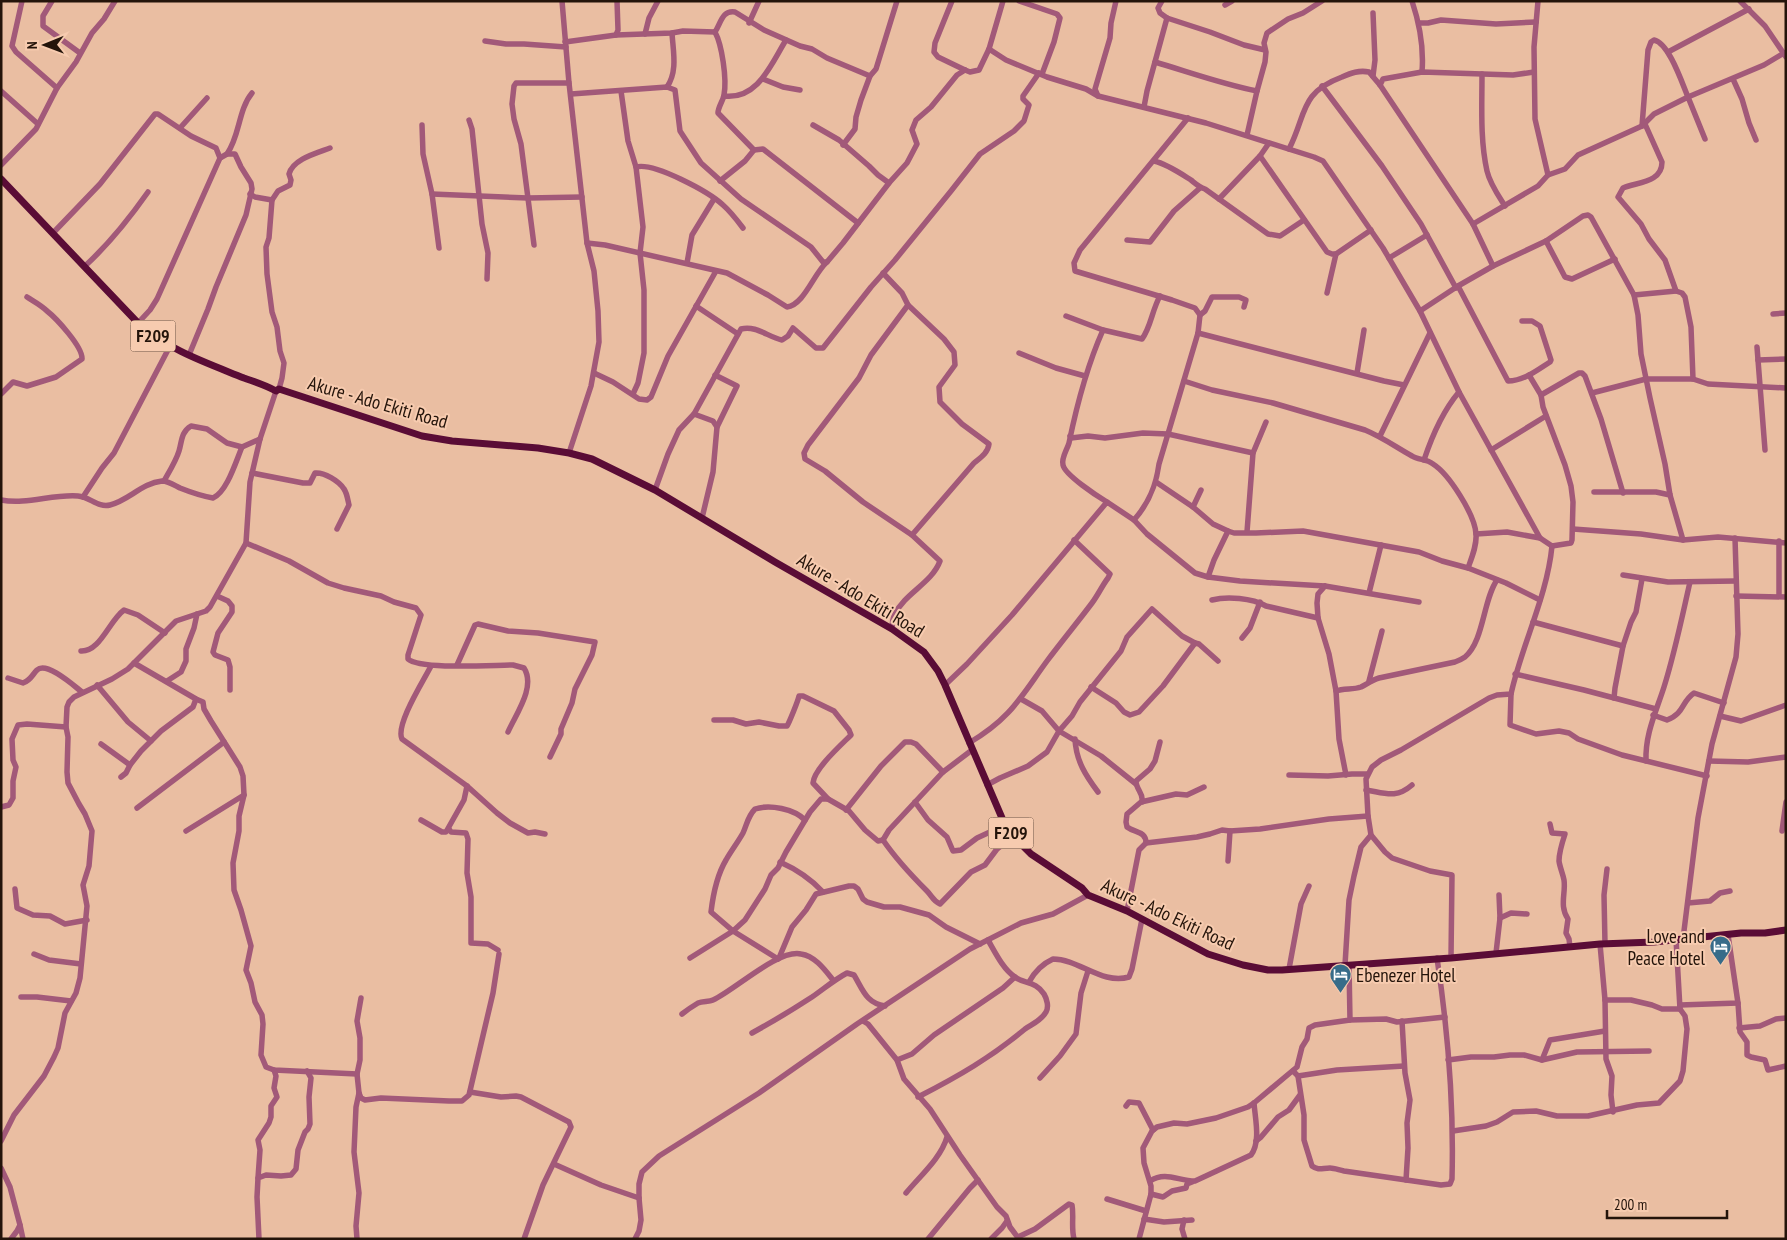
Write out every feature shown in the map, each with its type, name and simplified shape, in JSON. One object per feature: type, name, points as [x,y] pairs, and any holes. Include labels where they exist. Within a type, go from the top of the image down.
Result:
[{"type":"main road","name":"Akure - Ado Ekiti Road","points":[[1,179],[138,323],[170,346],[277,390],[356,413],[422,436],[569,453],[592,459],[655,490],[892,629],[924,652],[938,670],[987,785],[1005,824],[1013,836],[1031,854],[1082,888],[1088,895],[1127,911],[1208,954],[1243,966],[1268,970],[1451,958],[1786,930]]},
{"type":"street","points":[[22,1],[12,46],[16,52],[57,88]]},
{"type":"street","points":[[52,1],[42,16],[43,26],[80,53]]},
{"type":"street","points":[[1,165],[29,137],[57,88],[115,1]]},
{"type":"street","points":[[562,1],[587,243],[594,271],[599,342],[588,397],[569,453]]},
{"type":"street","points":[[616,35],[618,30],[617,1]]},
{"type":"street","points":[[645,34],[649,18],[658,1]]},
{"type":"street","points":[[749,22],[759,1]]},
{"type":"street","points":[[843,145],[855,129],[861,100],[870,76],[876,69],[897,1]]},
{"type":"street","points":[[952,1],[935,43],[934,52],[938,57],[970,72],[979,70],[989,49],[1003,1]]},
{"type":"street","points":[[655,490],[679,430],[694,414],[741,329],[747,327],[782,340],[788,336],[793,328],[816,348],[821,349],[952,191],[980,154],[1014,132],[1024,121],[1029,105],[1023,96],[1041,73],[1054,42],[1060,18],[1057,14],[1019,1]]},
{"type":"street","points":[[1098,96],[1095,89],[1110,38],[1110,23],[1116,1]]},
{"type":"street","points":[[1162,1],[1158,10],[1167,18],[1257,49],[1265,50]]},
{"type":"street","points":[[1225,5],[1232,1]]},
{"type":"street","points":[[1247,135],[1265,62],[1266,52],[1264,43],[1267,33],[1288,19],[1322,1]]},
{"type":"street","points":[[1412,1],[1420,23],[1423,56],[1422,72]]},
{"type":"street","points":[[1538,1],[1534,47],[1536,129],[1548,175]]},
{"type":"street","points":[[1474,224],[1538,186],[1548,175],[1555,174],[1568,167],[1578,155],[1644,125],[1654,114],[1688,97],[1764,66],[1785,55],[1765,26],[1740,1]]},
{"type":"street","points":[[1668,52],[1749,9]]},
{"type":"street","points":[[715,32],[725,14],[730,11],[735,12],[749,22],[786,40],[812,49],[827,58],[870,76]]},
{"type":"street","points":[[1373,13],[1375,54],[1373,76]]},
{"type":"street","points":[[1144,106],[1167,18]]},
{"type":"street","points":[[1420,23],[1442,20],[1496,24],[1536,22]]},
{"type":"street","points":[[485,41],[506,44],[566,44],[616,35],[683,31],[715,32]]},
{"type":"street","points":[[715,32],[722,48],[725,82],[724,96],[718,113],[754,150]]},
{"type":"street","points":[[667,87],[673,78],[672,33]]},
{"type":"street","points":[[724,96],[733,97],[750,91],[763,79],[786,40]]},
{"type":"street","points":[[1676,291],[1665,260],[1641,224],[1618,197],[1623,188],[1647,182],[1653,178],[1662,166],[1662,162],[1644,125],[1648,50],[1651,42],[1656,40],[1660,42],[1668,52],[1705,139]]},
{"type":"street","points":[[1257,49],[1264,43]]},
{"type":"street","points":[[989,49],[1006,60],[1047,77],[1086,89],[1098,96],[1144,106],[1247,135],[1323,161],[1371,230],[1420,311],[1459,392],[1540,538]]},
{"type":"street","points":[[1154,62],[1221,83],[1257,91]]},
{"type":"street","points":[[587,243],[605,245],[727,273],[787,307],[792,306],[844,243],[889,183],[908,163],[917,144],[912,130],[916,120],[931,107],[958,75],[965,70]]},
{"type":"street","points":[[1289,149],[1307,104],[1314,93],[1322,86],[1353,72],[1365,71],[1373,76],[1380,85],[1474,224],[1493,266]]},
{"type":"street","points":[[1380,85],[1383,79],[1422,72],[1513,74],[1534,72]]},
{"type":"street","points":[[1482,74],[1483,138],[1487,171],[1494,189],[1504,206]]},
{"type":"street","points":[[763,79],[783,87],[800,90]]},
{"type":"street","points":[[1733,79],[1756,140]]},
{"type":"street","points":[[534,245],[521,144],[512,104],[514,86],[516,83],[569,83]]},
{"type":"street","points":[[1322,86],[1382,166],[1427,235],[1508,381],[1518,380],[1529,375],[1550,362],[1552,357],[1540,326],[1532,321],[1522,321]]},
{"type":"street","points":[[571,94],[667,87],[675,90],[680,131],[701,163],[741,199],[810,247],[823,262],[827,262]]},
{"type":"street","points":[[1,91],[38,124]]},
{"type":"street","points":[[621,91],[628,141],[636,167],[642,227],[640,253],[644,290],[644,353],[638,383],[633,394]]},
{"type":"street","points":[[227,154],[233,145],[247,99],[252,93]]},
{"type":"street","points":[[180,128],[207,98]]},
{"type":"street","points":[[53,233],[100,184],[156,114],[191,136],[216,148],[220,158]]},
{"type":"street","points":[[1134,520],[1149,499],[1156,482],[1159,464],[1198,333],[1200,315],[1195,308],[1075,271],[1074,264],[1080,250],[1188,118]]},
{"type":"street","points":[[470,120],[482,224],[488,254],[487,280]]},
{"type":"street","points":[[813,125],[835,138],[889,183]]},
{"type":"street","points":[[422,126],[423,154],[432,194],[439,248]]},
{"type":"street","points":[[1219,199],[1260,156],[1268,143]]},
{"type":"street","points":[[189,355],[246,215],[251,182],[240,167],[233,145]]},
{"type":"street","points":[[1,1141],[14,1115],[50,1066],[58,1048],[65,1013],[80,978],[87,906],[83,885],[88,866],[92,831],[68,783],[67,707],[69,702],[82,692],[112,679],[128,669],[176,621],[206,611],[217,596],[246,543],[250,482],[260,439],[282,378],[284,363],[272,312],[266,248],[269,238],[272,200],[278,192],[290,185],[289,174],[292,167],[302,160],[330,148]]},
{"type":"street","points":[[720,181],[745,161],[754,150],[762,149],[858,223]]},
{"type":"street","points":[[138,323],[157,299],[220,158],[227,154],[235,154]]},
{"type":"street","points":[[1260,156],[1327,252],[1336,254],[1371,230]]},
{"type":"street","points":[[1154,161],[1160,162],[1193,181],[1200,188],[1205,189],[1268,234],[1276,237],[1280,236],[1304,220]]},
{"type":"street","points":[[636,167],[648,166],[674,175],[714,199],[728,210],[743,228]]},
{"type":"street","points":[[1127,240],[1150,242],[1174,212],[1200,188]]},
{"type":"street","points":[[85,266],[103,249],[148,192]]},
{"type":"street","points":[[250,194],[255,197],[272,200]]},
{"type":"street","points":[[432,194],[528,198],[582,197]]},
{"type":"street","points":[[687,263],[692,235],[714,199]]},
{"type":"street","points":[[1420,311],[1493,266],[1546,241],[1583,216],[1588,215],[1591,217],[1634,295],[1646,379],[1667,473],[1670,495],[1683,540]]},
{"type":"street","points":[[1389,258],[1427,235]]},
{"type":"street","points":[[1546,241],[1565,277],[1568,279],[1572,279],[1615,259]]},
{"type":"street","points":[[1327,293],[1336,254]]},
{"type":"street","points":[[594,373],[639,399],[647,400],[651,396],[668,356],[716,271]]},
{"type":"street","points":[[883,273],[902,293],[908,305],[944,339],[954,352],[954,365],[939,387],[940,402],[962,424],[989,444],[989,449],[985,454],[974,463],[912,535]]},
{"type":"street","points":[[1634,295],[1676,291],[1683,294],[1689,310],[1693,350],[1693,379]]},
{"type":"street","points":[[1066,316],[1104,330],[1142,340],[1160,296]]},
{"type":"street","points":[[1,394],[13,382],[27,386],[60,375],[82,359],[82,353],[69,334],[49,312],[27,297]]},
{"type":"street","points":[[1200,315],[1205,311],[1212,297],[1239,297],[1246,300],[1244,307]]},
{"type":"street","points":[[892,629],[895,613],[921,584],[937,570],[940,561],[912,535],[863,502],[826,471],[806,459],[804,453],[858,378],[871,355],[908,305]]},
{"type":"street","points":[[696,306],[738,334]]},
{"type":"street","points":[[1773,314],[1786,313]]},
{"type":"street","points":[[1104,330],[1085,376],[1063,465],[1066,471],[1134,520],[1147,534],[1195,573],[1208,577],[1240,581],[1325,586],[1419,602]]},
{"type":"street","points":[[1357,374],[1364,330]]},
{"type":"street","points":[[1380,436],[1430,332]]},
{"type":"street","points":[[1198,333],[1404,385]]},
{"type":"street","points":[[83,497],[102,468],[114,454],[170,346]]},
{"type":"street","points":[[1757,348],[1765,450]]},
{"type":"street","points":[[1019,353],[1056,368],[1085,376]]},
{"type":"street","points":[[1758,360],[1786,360]]},
{"type":"street","points":[[1541,395],[1579,373],[1585,376],[1623,493]]},
{"type":"street","points":[[702,518],[713,472],[717,427],[737,386],[715,375]]},
{"type":"street","points":[[1476,534],[1507,532],[1540,538],[1552,546],[1571,543],[1573,502],[1571,486],[1543,407],[1541,395],[1529,375]]},
{"type":"street","points":[[1592,393],[1646,379],[1693,379],[1708,384],[1786,388]]},
{"type":"street","points":[[1184,381],[1212,390],[1254,398],[1365,430],[1380,436],[1414,457],[1436,465],[1460,496],[1472,516],[1476,534],[1473,554],[1468,568]]},
{"type":"street","points":[[1424,460],[1432,437],[1451,401],[1459,392]]},
{"type":"street","points":[[694,414],[713,421],[717,427]]},
{"type":"street","points":[[1491,450],[1546,416]]},
{"type":"street","points":[[1247,532],[1252,453],[1266,422]]},
{"type":"street","points":[[164,481],[179,452],[182,437],[186,429],[191,426],[207,429],[227,443],[242,447],[260,439]]},
{"type":"street","points":[[1070,436],[1074,439],[1088,436],[1105,438],[1143,433],[1168,434],[1252,453]]},
{"type":"street","points":[[1,500],[18,502],[60,496],[83,497],[99,505],[108,506],[116,504],[147,486],[164,481],[190,492],[215,498],[223,488],[242,447]]},
{"type":"street","points":[[252,473],[310,483],[315,473],[319,472],[335,481],[344,489],[349,506],[337,529]]},
{"type":"street","points":[[1156,482],[1193,507],[1213,524],[1234,533],[1303,531],[1419,552],[1468,568],[1540,600]]},
{"type":"street","points":[[1193,507],[1202,490]]},
{"type":"street","points":[[1594,492],[1656,492],[1670,495]]},
{"type":"street","points":[[945,684],[967,664],[1007,621],[1107,502]]},
{"type":"street","points":[[1573,529],[1641,534],[1683,540],[1718,537],[1783,542],[1782,596],[1736,596]]},
{"type":"street","points":[[1208,577],[1228,531]]},
{"type":"street","points":[[1453,1131],[1486,1126],[1497,1122],[1513,1112],[1536,1111],[1562,1117],[1588,1116],[1613,1112],[1637,1105],[1659,1103],[1680,1081],[1684,1064],[1687,1029],[1685,1016],[1680,1007],[1680,939],[1688,903],[1693,850],[1709,761],[1736,657],[1738,634],[1735,538]]},
{"type":"street","points":[[883,840],[889,830],[943,772],[1010,712],[1093,602],[1110,574],[1074,540]]},
{"type":"street","points":[[246,543],[289,561],[328,583],[382,596],[394,602],[416,608],[421,615],[408,658],[411,661],[431,666],[513,665],[524,668],[529,680],[521,706],[515,714],[508,732]]},
{"type":"street","points":[[1369,594],[1382,545]]},
{"type":"street","points":[[1552,546],[1549,570],[1515,674],[1511,694],[1510,725],[1536,734],[1560,731],[1569,733],[1622,755],[1707,776]]},
{"type":"street","points":[[1623,575],[1668,582],[1736,581]]},
{"type":"street","points":[[1614,698],[1623,646],[1636,612],[1642,579]]},
{"type":"street","points":[[1336,692],[1348,688],[1359,688],[1369,681],[1455,662],[1466,656],[1473,646],[1488,598],[1497,580]]},
{"type":"street","points":[[1646,761],[1649,732],[1664,686],[1690,582]]},
{"type":"street","points":[[1314,586],[1318,594],[1318,618],[1329,654],[1336,692],[1339,739],[1346,774]]},
{"type":"street","points":[[1318,594],[1325,586]]},
{"type":"street","points":[[217,596],[228,601],[232,606],[232,612],[218,633],[213,652],[215,655],[228,660],[230,667],[230,690]]},
{"type":"street","points":[[1212,600],[1228,597],[1260,602],[1266,606],[1318,618]]},
{"type":"street","points":[[1242,638],[1250,628],[1260,602]]},
{"type":"street","points":[[987,785],[1016,772],[1042,756],[1072,716],[1091,686],[1106,672],[1121,651],[1127,636],[1152,609],[1182,636],[1199,644],[1218,661]]},
{"type":"street","points":[[81,652],[86,652],[95,647],[117,615],[124,610],[138,615],[165,633]]},
{"type":"street","points":[[167,681],[181,672],[186,661],[186,649],[197,614]]},
{"type":"street","points":[[1533,622],[1623,646]]},
{"type":"street","points":[[457,665],[470,633],[475,625],[478,624],[508,631],[538,633],[595,642],[592,655],[575,688],[561,734],[550,758]]},
{"type":"street","points":[[1369,681],[1382,631]]},
{"type":"street","points":[[1091,686],[1116,703],[1124,712],[1130,715],[1139,712],[1163,686],[1195,643]]},
{"type":"street","points":[[134,663],[203,702],[206,714],[242,771],[244,795],[239,816],[239,831],[233,863],[234,890],[242,910],[243,921],[251,946],[246,970],[255,1002],[262,1015],[262,1055],[266,1067],[274,1070],[357,1074]]},
{"type":"street","points":[[431,666],[403,722],[400,736],[404,742],[431,759],[467,786],[497,813],[524,832],[545,834]]},
{"type":"street","points":[[8,678],[23,683],[32,678],[40,668],[46,668],[58,674],[82,692]]},
{"type":"street","points":[[1515,674],[1614,698],[1654,712],[1667,720],[1681,712],[1690,696],[1694,693],[1724,703]]},
{"type":"street","points":[[97,685],[128,722],[151,742]]},
{"type":"street","points":[[1451,958],[1452,875],[1430,871],[1392,858],[1371,835],[1366,790],[1367,774],[1381,760],[1482,701],[1498,695],[1511,694]]},
{"type":"street","points":[[714,720],[733,720],[746,724],[759,722],[787,726],[799,696],[803,696],[834,711],[849,730],[851,736],[831,755],[814,777],[813,782],[828,799],[846,810],[878,841],[883,840]]},
{"type":"street","points":[[121,777],[161,731],[193,707],[196,699]]},
{"type":"street","points":[[1021,699],[1042,711],[1059,731],[1101,756],[1136,784],[1143,795],[1142,802]]},
{"type":"street","points":[[1720,716],[1741,721],[1786,705]]},
{"type":"street","points":[[1,807],[9,805],[12,798],[16,768],[13,760],[12,739],[18,725],[66,727]]},
{"type":"street","points":[[1075,739],[1079,762],[1098,792]]},
{"type":"street","points":[[137,808],[224,742]]},
{"type":"street","points":[[846,810],[881,766],[905,742],[916,744],[943,772]]},
{"type":"street","points":[[1136,784],[1141,775],[1150,769],[1155,761],[1160,742]]},
{"type":"street","points":[[101,744],[130,765]]},
{"type":"street","points":[[1709,761],[1748,762],[1786,757]]},
{"type":"street","points":[[1290,775],[1367,774]]},
{"type":"street","points":[[1366,790],[1393,795],[1404,792],[1412,785]]},
{"type":"street","points":[[421,820],[442,832],[446,832],[464,800],[467,786]]},
{"type":"street","points":[[1146,843],[1143,834],[1130,829],[1126,822],[1127,814],[1142,802],[1176,794],[1187,795],[1204,787]]},
{"type":"street","points":[[186,831],[244,795]]},
{"type":"street","points":[[690,958],[745,920],[817,802],[821,799],[828,799]]},
{"type":"street","points":[[915,802],[928,820],[947,837],[953,851],[961,850],[987,832],[1005,824]]},
{"type":"street","points":[[1782,831],[1786,802]]},
{"type":"street","points":[[778,958],[733,930],[711,912],[712,906],[725,861],[742,834],[750,814],[755,809],[789,810],[801,815],[805,820]]},
{"type":"street","points":[[1127,911],[1139,850],[1146,843],[1197,837],[1222,830],[1269,828],[1329,819],[1368,816]]},
{"type":"street","points":[[1550,824],[1552,833],[1565,834],[1559,861],[1564,882],[1562,897],[1565,914],[1568,919],[1566,934],[1570,939],[1570,947]]},
{"type":"street","points":[[359,1093],[361,1098],[365,1100],[381,1098],[462,1101],[470,1092],[493,993],[498,952],[488,944],[471,943],[471,898],[467,873],[468,839],[466,832],[451,832],[449,829]]},
{"type":"street","points":[[1228,861],[1230,831]]},
{"type":"street","points":[[1350,1020],[1347,965],[1349,900],[1361,847],[1371,835]]},
{"type":"street","points":[[883,840],[895,858],[928,892],[935,902],[940,904],[971,872],[985,865],[997,849],[1013,836]]},
{"type":"street","points":[[780,862],[796,869],[811,879],[823,892]]},
{"type":"street","points":[[1607,869],[1602,944],[1606,1064],[1612,1076],[1611,1096],[1613,1112]]},
{"type":"street","points":[[778,958],[792,927],[806,910],[814,896],[849,886],[854,886],[867,902],[884,908],[900,907],[929,916],[980,944]]},
{"type":"street","points":[[1289,969],[1301,904],[1309,886]]},
{"type":"street","points":[[15,890],[17,908],[20,911],[33,915],[50,916],[66,924],[86,920]]},
{"type":"street","points":[[1688,903],[1710,901],[1720,893],[1730,891]]},
{"type":"street","points":[[635,1239],[641,1220],[639,1184],[642,1172],[659,1156],[759,1093],[931,975],[980,944],[1021,924],[1053,914],[1088,895]]},
{"type":"street","points":[[1496,953],[1500,918],[1499,895]]},
{"type":"street","points":[[1500,918],[1511,913],[1527,914]]},
{"type":"street","points":[[1029,982],[1035,972],[1053,959],[1076,964],[1088,971],[1115,980],[1129,977],[1142,919]]},
{"type":"street","points":[[1728,935],[1738,1003],[1739,1028],[1741,1035],[1747,1042],[1746,1052],[1748,1056],[1765,1060],[1768,1070],[1786,1066]]},
{"type":"street","points":[[918,1097],[968,1071],[1013,1040],[1042,1017],[1047,1008],[1045,995],[1029,982],[1015,977],[1003,965],[988,940]]},
{"type":"street","points":[[682,1014],[698,1003],[712,1000],[778,958],[800,953],[822,967],[833,980]]},
{"type":"street","points":[[34,954],[49,960],[82,964]]},
{"type":"street","points":[[1292,1071],[1298,1076],[1304,1115],[1304,1140],[1314,1167],[1320,1170],[1332,1168],[1441,1185],[1450,1184],[1452,1179],[1453,1131],[1444,1017],[1436,958]]},
{"type":"street","points":[[1040,1078],[1060,1056],[1076,1034],[1081,993],[1088,971]]},
{"type":"street","points":[[752,1033],[813,996],[833,980],[848,973],[854,975],[871,1002],[876,1005],[886,1006]]},
{"type":"street","points":[[897,1060],[912,1054],[934,1035],[1003,988],[1015,977]]},
{"type":"street","points":[[22,997],[71,1001]]},
{"type":"street","points":[[357,1239],[356,1226],[359,1192],[354,1152],[356,1107],[359,1093],[357,1074],[360,1060],[360,1038],[357,1021],[361,998]]},
{"type":"street","points":[[1605,1000],[1631,1000],[1662,1009],[1738,1003]]},
{"type":"street","points":[[1138,1239],[1150,1203],[1151,1194],[1150,1181],[1144,1163],[1143,1148],[1153,1130],[1174,1123],[1187,1124],[1216,1118],[1248,1107],[1298,1064],[1309,1028],[1315,1025],[1350,1020],[1386,1019],[1402,1021],[1444,1017]]},
{"type":"street","points":[[1739,1028],[1760,1026],[1776,1019],[1786,1018]]},
{"type":"street","points":[[863,1021],[868,1024],[897,1060],[904,1079],[930,1109],[947,1137],[997,1207],[1006,1216],[1007,1221],[1018,1238],[1035,1229],[1069,1204],[1072,1205],[1074,1215],[1072,1223],[1074,1239]]},
{"type":"street","points":[[1402,1021],[1404,1066],[1410,1100],[1406,1180]]},
{"type":"street","points":[[1542,1060],[1550,1040],[1605,1031]]},
{"type":"street","points":[[1448,1060],[1510,1054],[1524,1055],[1542,1060],[1562,1054],[1649,1051]]},
{"type":"street","points":[[1298,1076],[1337,1070],[1404,1066]]},
{"type":"street","points":[[259,1239],[257,1197],[259,1138],[269,1123],[272,1114],[271,1106],[277,1097],[274,1088],[276,1076],[274,1070]]},
{"type":"street","points":[[258,1178],[266,1175],[291,1175],[296,1169],[298,1150],[310,1124],[309,1091],[311,1078],[307,1071]]},
{"type":"street","points":[[470,1092],[506,1097],[516,1096],[528,1100],[569,1122],[571,1127],[543,1185],[524,1239]]},
{"type":"street","points":[[1256,1141],[1278,1117],[1289,1110],[1300,1095]]},
{"type":"street","points":[[1126,1106],[1127,1103],[1132,1101],[1139,1103],[1153,1130]]},
{"type":"street","points":[[1150,1203],[1157,1201],[1172,1191],[1186,1188],[1187,1184],[1252,1155],[1256,1141],[1254,1103]]},
{"type":"street","points":[[906,1193],[936,1157],[945,1144],[947,1137]]},
{"type":"street","points":[[554,1164],[601,1185],[639,1198]]},
{"type":"street","points":[[1,1168],[10,1187],[23,1239]]},
{"type":"street","points":[[1150,1181],[1159,1177],[1170,1176],[1195,1181]]},
{"type":"street","points":[[928,1239],[978,1180]]},
{"type":"street","points":[[1151,1194],[1163,1197]]},
{"type":"street","points":[[1107,1199],[1146,1211]]},
{"type":"street","points":[[1144,1219],[1156,1221],[1192,1220]]},
{"type":"street","points":[[1184,1220],[1182,1229],[1185,1239]]},
{"type":"street","points":[[991,1239],[1007,1221]]},
{"type":"street","points":[[11,1239],[20,1225]]},
{"type":"place","name":"Love and Peace Hotel","points":[[1721,966]]},
{"type":"place","name":"Ebenezer Hotel","points":[[1340,994]]}]
